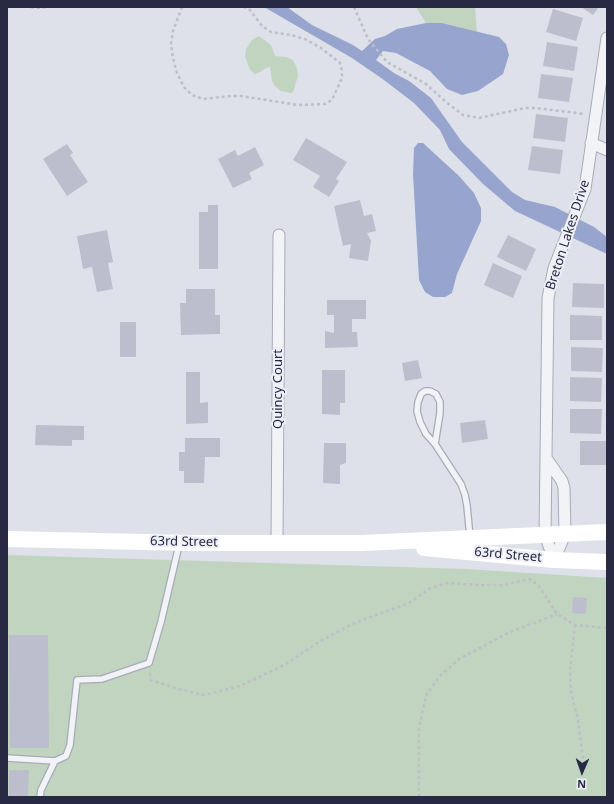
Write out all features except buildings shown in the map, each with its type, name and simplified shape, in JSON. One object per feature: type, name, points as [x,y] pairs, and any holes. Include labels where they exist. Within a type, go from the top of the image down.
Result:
[{"type":"street","name":"Breton Lakes Drive","points":[[545,535],[548,298],[554,268],[577,214],[585,189],[607,38]]},
{"type":"street","points":[[591,143],[607,150]]},
{"type":"street","name":"Quincy Court","points":[[277,543],[279,235]]},
{"type":"street","points":[[546,458],[562,481],[564,488],[565,534],[554,560]]},
{"type":"street","name":"63rd Street","points":[[7,540],[361,543],[607,532]]},
{"type":"street","points":[[545,535],[554,560]]},
{"type":"street","name":"63rd Street","points":[[361,543],[554,560],[607,562]]},
{"type":"lane","points":[[435,444],[440,413],[440,402],[436,394],[430,391],[425,391],[420,394],[418,402],[417,411],[420,422],[426,434],[435,444],[452,469],[465,495],[468,506],[470,538]]},
{"type":"lane","points":[[7,758],[55,761],[66,756],[70,745],[77,680],[102,679],[149,663],[161,622],[179,542]]},
{"type":"lane","points":[[40,797],[41,790],[55,761]]},
{"type":"path","points":[[31,7],[50,7]]},
{"type":"path","points":[[182,7],[173,31],[171,44],[176,73],[184,87],[192,95],[203,99],[241,96],[298,105],[324,104],[332,100],[342,78],[340,63],[321,48],[305,39],[271,32],[262,26],[250,10],[244,7]]},
{"type":"path","points":[[354,7],[368,39],[387,62],[396,69],[426,84],[463,115],[479,118],[525,108],[536,108],[596,116]]},
{"type":"path","points":[[149,663],[151,680],[178,689],[204,695],[240,686],[284,665],[322,640],[352,624],[409,603],[429,590],[447,583],[502,585],[530,579],[539,586],[557,614],[575,625],[607,628]]},
{"type":"path","points":[[419,797],[419,728],[426,696],[439,677],[459,659],[508,633],[557,614]]},
{"type":"path","points":[[575,625],[570,670],[571,692],[578,720],[584,766]]},
{"type":"green space","points":[[416,7],[475,7],[477,32],[442,23],[426,23]]},
{"type":"green space","points":[[259,36],[271,45],[275,56],[286,57],[293,60],[297,68],[298,76],[293,92],[290,93],[281,91],[275,86],[272,81],[270,67],[255,74],[250,70],[245,57],[246,49],[252,40]]},
{"type":"green space","points":[[7,555],[466,569],[607,578],[607,797],[7,797]]},
{"type":"water","points":[[264,7],[287,7],[312,25],[362,51],[375,39],[385,36],[397,29],[426,23],[442,23],[499,37],[506,44],[509,55],[503,74],[478,91],[462,95],[447,89],[430,71],[396,53],[383,51],[376,60],[394,73],[409,81],[431,98],[462,142],[512,192],[525,200],[555,207],[594,227],[607,237],[607,254],[515,211],[483,184],[449,149],[440,130],[414,103],[352,58]]},
{"type":"water","points":[[418,143],[423,143],[459,176],[474,193],[481,208],[481,221],[457,274],[452,293],[445,297],[433,297],[425,292],[419,280],[413,174],[414,148]]}]
